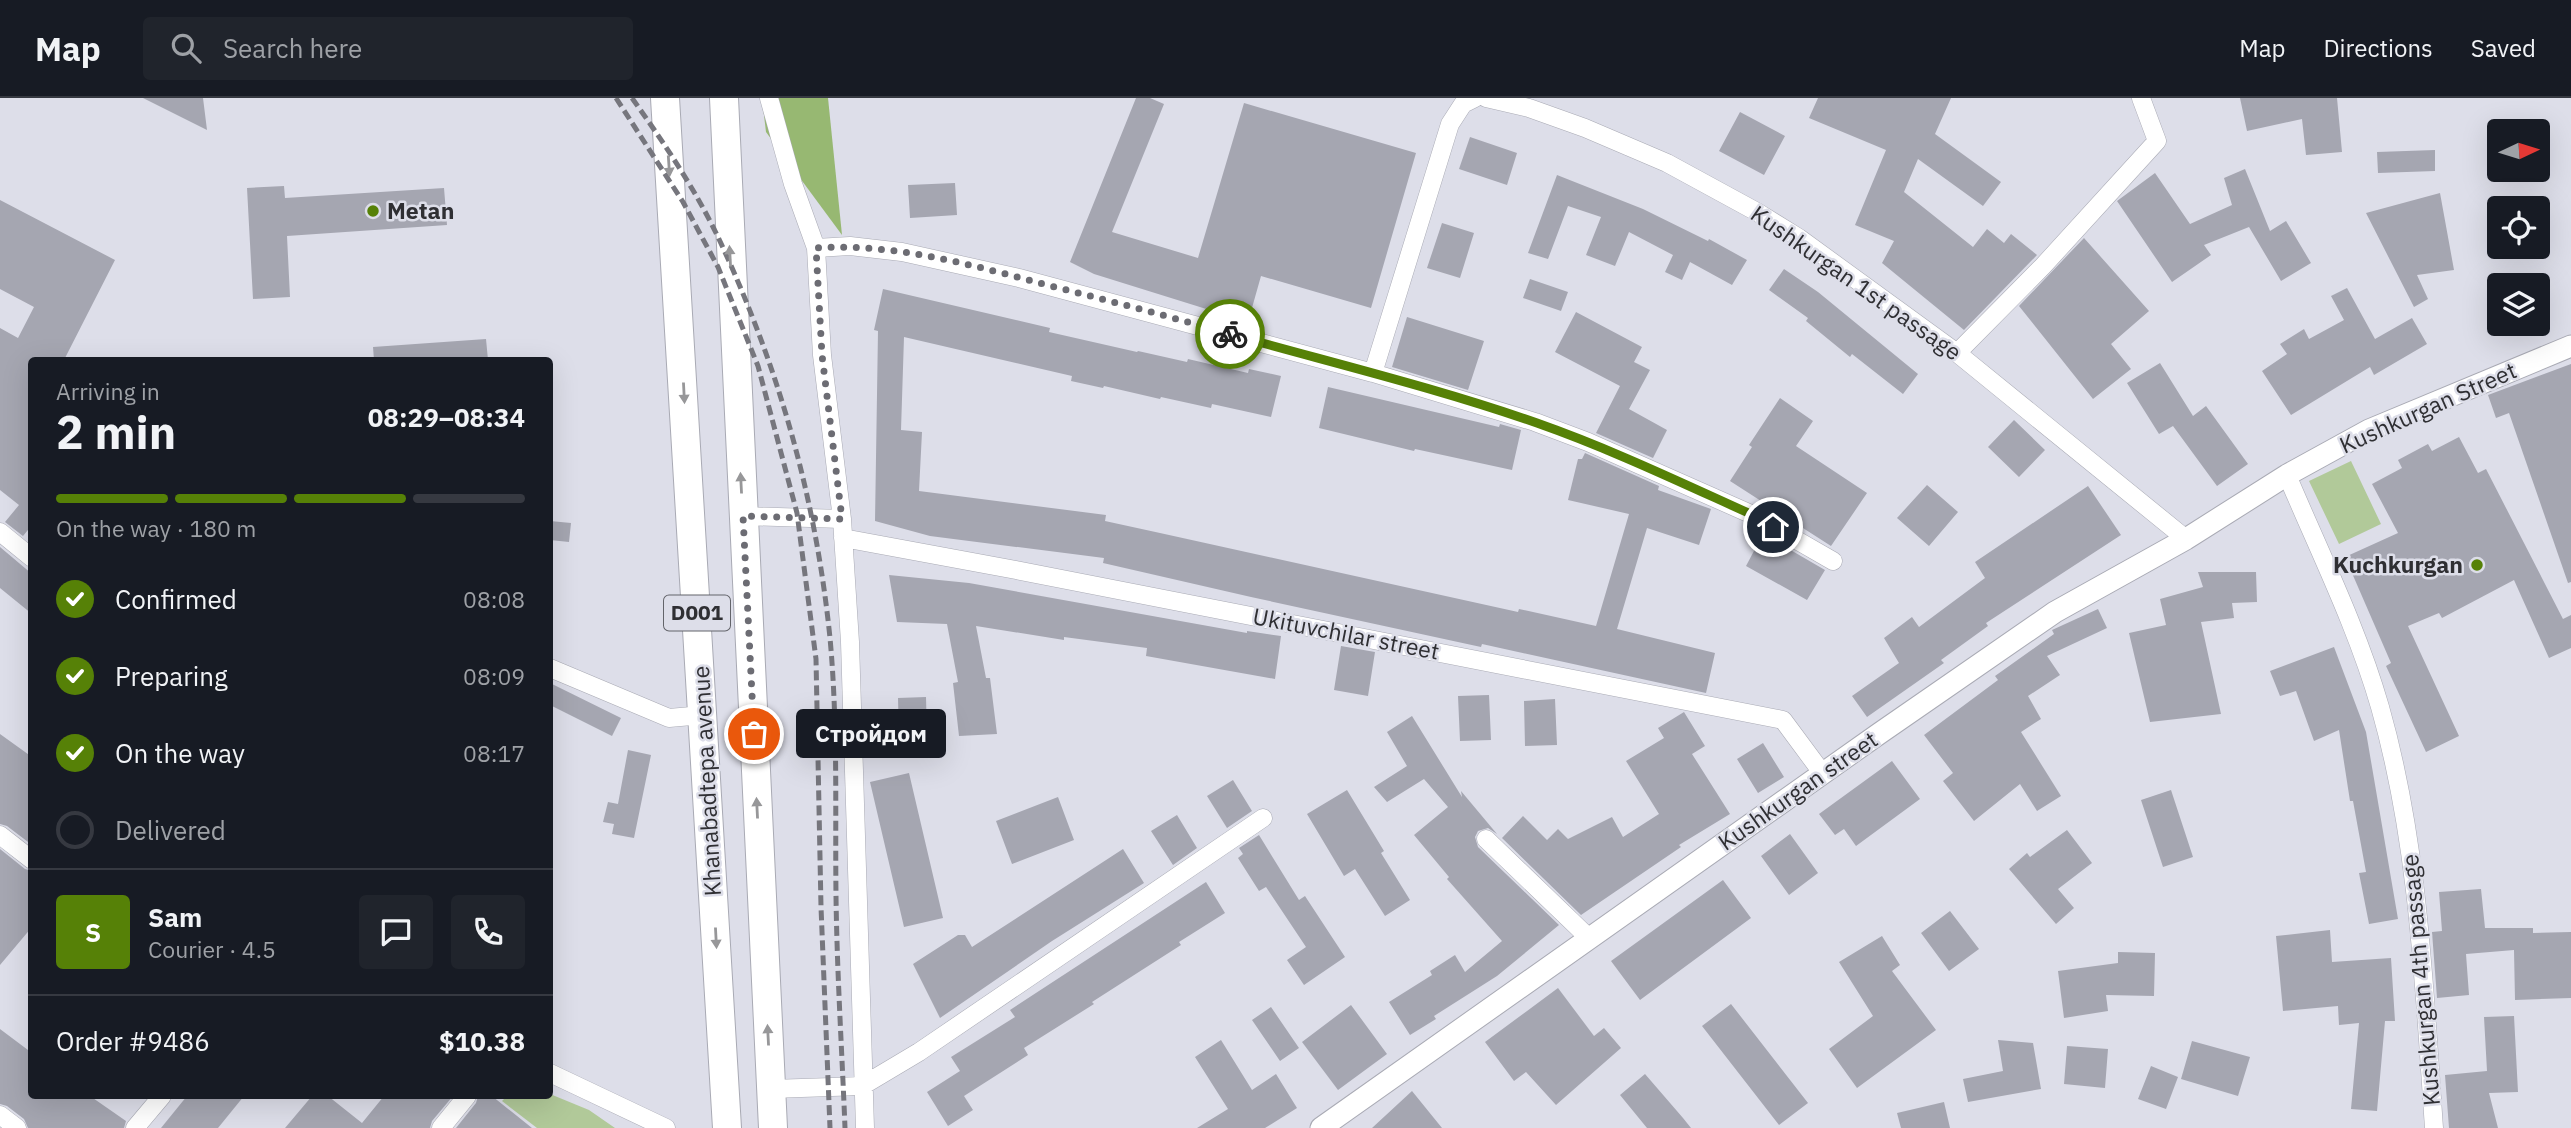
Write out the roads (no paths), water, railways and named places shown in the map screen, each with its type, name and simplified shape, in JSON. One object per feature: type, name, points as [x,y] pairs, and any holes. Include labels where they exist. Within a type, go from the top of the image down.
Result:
[{"type":"highway","name":"Khanabadtepa avenue","points":[[665,98],[727,1128]]},
{"type":"highway","name":"D001","points":[[724,98],[773,1128]]},
{"type":"street","points":[[769,98],[793,184],[816,248],[822,355],[842,519],[850,642],[865,1128]]},
{"type":"street","points":[[1373,373],[1450,124],[1462,104],[1475,98]]},
{"type":"street","name":"Kushkurgan 1st passage","points":[[1486,98],[1529,108],[1586,128],[1667,163],[1713,187],[1799,239],[1957,353],[2186,539]]},
{"type":"street","points":[[1957,353],[2043,266],[2157,142],[2141,98]]},
{"type":"street","points":[[816,248],[850,246],[902,252],[1019,278],[1373,373],[1535,422],[1588,442],[1753,515],[1833,561]]},
{"type":"street","name":"Kushkurgan Street","points":[[2287,475],[2369,430],[2571,346]]},
{"type":"street","name":"Kushkurgan street","points":[[1321,1128],[2055,612],[2186,539],[2287,475]]},
{"type":"street","name":"Kushkurgan 4th passage","points":[[2287,475],[2366,663],[2390,748],[2418,900],[2434,1128]]},
{"type":"street","points":[[743,516],[842,519]]},
{"type":"street","points":[[0,532],[28,555]]},
{"type":"street","name":"Ukituvchilar street","points":[[843,538],[1016,569],[1783,720],[1823,774]]},
{"type":"street","points":[[553,669],[669,718],[703,715]]},
{"type":"street","points":[[771,1089],[862,1086],[919,1052],[1263,818]]},
{"type":"street","points":[[0,835],[28,856]]},
{"type":"street","points":[[1486,839],[1589,938]]},
{"type":"street","points":[[553,1074],[666,1128]]},
{"type":"street","points":[[135,1128],[159,1099]]},
{"type":"street","points":[[441,1128],[465,1099]]},
{"type":"street","points":[[0,1115],[17,1128]]},
{"type":"railway","points":[[616,98],[683,202],[718,267],[758,366],[797,513],[816,659],[821,907],[830,1128]]},
{"type":"railway","points":[[632,98],[670,153],[704,210],[744,297],[779,392],[816,537],[830,638],[834,702],[837,925],[845,1128]]},
{"type":"place","name":"Metan","points":[[373,211]]},
{"type":"place","name":"Kuchkurgan","points":[[2477,565]]},
{"type":"place","name":"Стройдом","points":[[754,734]]}]
